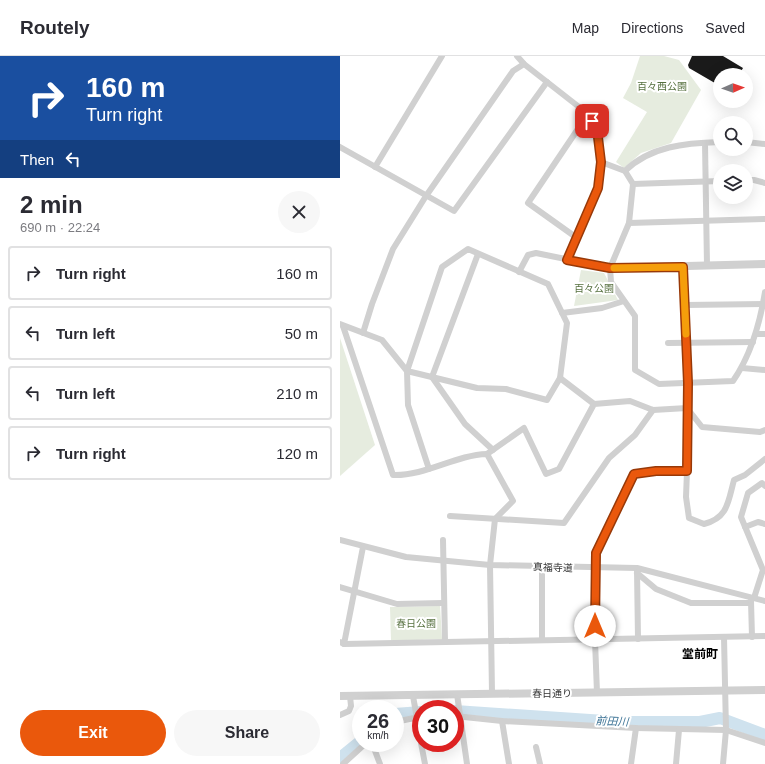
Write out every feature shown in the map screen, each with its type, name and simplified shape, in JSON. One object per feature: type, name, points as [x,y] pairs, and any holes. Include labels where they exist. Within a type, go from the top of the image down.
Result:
[{"type":"street","points":[[375,167],[442,56]]},
{"type":"street","points":[[517,56],[524,64],[588,114],[597,129],[601,162],[598,188],[567,260]]},
{"type":"street","points":[[363,333],[372,304],[393,249],[426,196],[513,71],[524,64]]},
{"type":"street","points":[[340,147],[454,211],[547,82]]},
{"type":"street","points":[[577,238],[528,203],[588,114]]},
{"type":"street","points":[[625,171],[644,156],[655,151],[684,144],[713,142]]},
{"type":"street","points":[[705,143],[708,220],[707,266]]},
{"type":"street","points":[[753,143],[765,144]]},
{"type":"street","points":[[601,162],[625,171],[632,184],[630,223],[610,268],[611,282],[635,316],[635,370],[659,384],[733,381],[742,368],[756,334],[764,304],[765,292]]},
{"type":"street","points":[[753,180],[765,183]]},
{"type":"street","points":[[632,184],[713,181]]},
{"type":"street","points":[[630,223],[765,218]]},
{"type":"street","points":[[342,325],[382,340],[407,371],[477,388],[506,390],[547,400],[560,378],[567,323],[548,284],[468,249],[442,267],[407,371],[408,405],[429,469]]},
{"type":"street","points":[[432,377],[478,254]]},
{"type":"street","points":[[519,272],[528,255],[532,254],[610,268],[765,264]]},
{"type":"street","points":[[683,267],[688,383],[686,497],[689,518],[704,524],[720,517],[726,509],[734,480],[745,475],[765,459]]},
{"type":"street","points":[[562,312],[602,308],[624,301]]},
{"type":"street","points":[[684,305],[764,304]]},
{"type":"street","points":[[342,325],[393,475],[408,475],[471,455],[487,454],[524,428],[546,474],[559,469],[594,404]]},
{"type":"street","points":[[756,334],[765,334]]},
{"type":"street","points":[[668,343],[753,342]]},
{"type":"street","points":[[742,368],[765,370]]},
{"type":"street","points":[[432,377],[465,424],[494,450]]},
{"type":"street","points":[[560,378],[594,404],[630,401],[653,410],[687,408]]},
{"type":"street","points":[[687,408],[702,427],[760,432],[765,430]]},
{"type":"street","points":[[450,516],[564,523],[609,458],[635,435],[653,410]]},
{"type":"street","points":[[487,454],[513,501],[495,519],[490,565],[492,692]]},
{"type":"street","points":[[598,693],[595,640],[596,553],[634,474],[656,471],[687,471]]},
{"type":"street","points":[[752,637],[752,599],[763,572],[763,567],[741,517],[747,496],[762,483],[765,486]]},
{"type":"street","points":[[745,527],[758,522],[765,524]]},
{"type":"street","name":"真福寺道","points":[[340,540],[406,557],[490,565],[637,570],[765,601]]},
{"type":"street","points":[[443,540],[442,560],[445,642]]},
{"type":"street","points":[[363,547],[355,591],[342,643],[765,636]]},
{"type":"street","points":[[542,567],[542,640]]},
{"type":"street","points":[[637,570],[656,589],[691,603],[752,599]]},
{"type":"street","points":[[637,570],[638,639]]},
{"type":"street","points":[[340,587],[396,604],[443,603]]},
{"type":"street","points":[[723,764],[726,730],[724,637]]},
{"type":"street","name":"春日通り","points":[[340,696],[413,696],[492,692],[598,693],[765,690]]},
{"type":"street","points":[[457,694],[457,700]]},
{"type":"street","points":[[340,715],[349,711],[351,706],[350,696]]},
{"type":"street","points":[[413,696],[414,700]]},
{"type":"street","points":[[464,717],[502,721],[636,728],[726,730],[765,743]]},
{"type":"street","points":[[502,721],[510,764]]},
{"type":"street","points":[[632,764],[636,728]]},
{"type":"street","points":[[676,764],[679,730]]},
{"type":"street","points":[[536,747],[540,764]]},
{"type":"street","points":[[464,750],[467,764]]},
{"type":"street","points":[[343,764],[356,752]]},
{"type":"street","points":[[375,752],[380,764]]},
{"type":"street","points":[[423,752],[425,764]]},
{"type":"green space","name":"百々西公園","points":[[640,56],[664,56],[679,60],[701,90],[671,143],[641,153],[624,168],[616,162],[647,112],[623,98],[631,83]]},
{"type":"green space","name":"百々公園","points":[[581,270],[604,273],[618,300],[574,306]]},
{"type":"green space","points":[[340,338],[375,445],[340,476]]},
{"type":"green space","name":"春日公園","points":[[440,606],[442,639],[391,641],[390,607]]},
{"type":"building","points":[[692,56],[723,56],[743,68],[713,68],[713,82],[689,68],[688,65]]},
{"type":"waterway","name":"前田川","points":[[464,712],[620,722],[700,722],[720,718],[765,735]]},
{"type":"waterway","name":"前田川","points":[[404,713],[412,713]]},
{"type":"waterway","name":"前田川","points":[[340,758],[352,748]]},
{"type":"slow traffic","points":[[614,268],[683,267],[686,334]]},
{"type":"district","name":"堂前町","points":[[700,654]]},
{"type":"route","points":[[592,121],[597,129],[601,162],[598,188],[567,260],[610,268],[683,267],[688,383],[687,471],[656,471],[634,474],[596,553],[595,626]]}]
